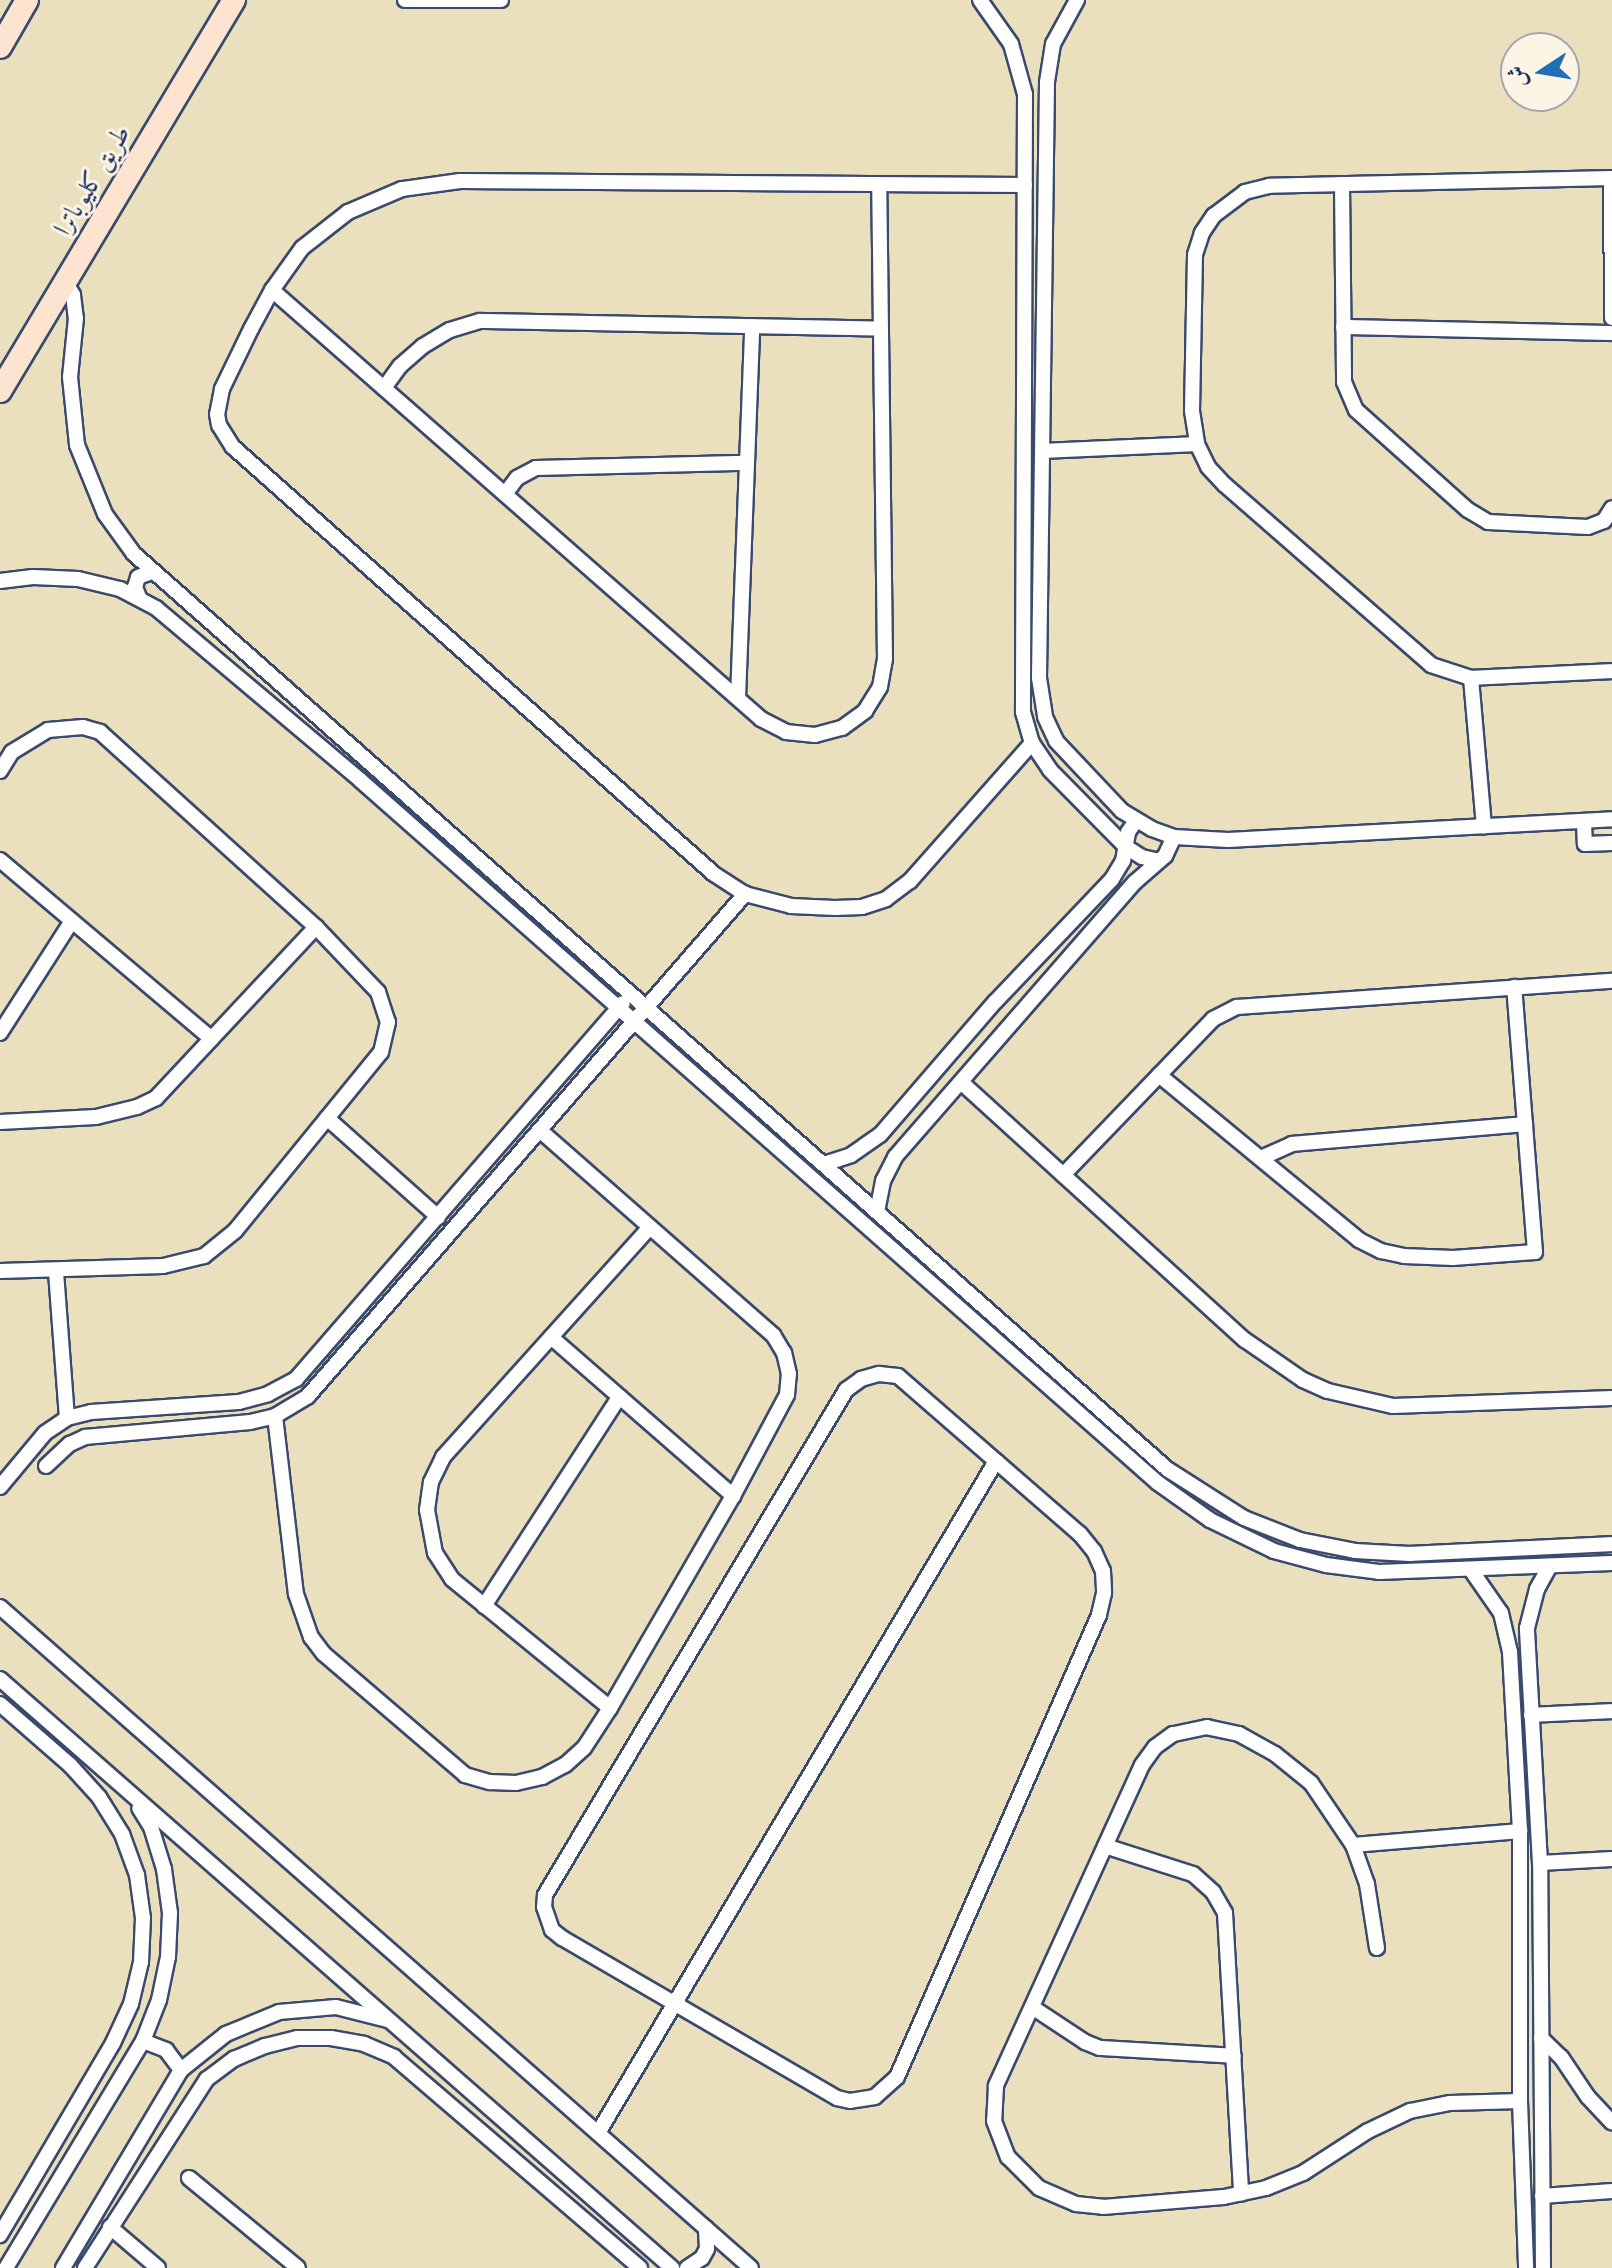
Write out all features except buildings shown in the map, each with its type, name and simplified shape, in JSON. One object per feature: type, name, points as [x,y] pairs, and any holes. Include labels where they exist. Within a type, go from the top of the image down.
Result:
[{"type":"main road","points":[[0,47],[27,0]]},
{"type":"main road","name":"طريق كليوباترا","points":[[0,391],[234,0]]},
{"type":"street","points":[[405,0],[501,0]]},
{"type":"street","points":[[980,0],[1011,44],[1025,94],[1022,696],[1032,743],[1050,770],[1126,847],[1142,857],[1159,861]]},
{"type":"street","points":[[1077,0],[1053,44],[1047,93],[1039,678],[1045,717],[1064,751],[1109,799],[1136,821],[1174,837],[1228,840],[1612,819]]},
{"type":"street","points":[[1025,94],[1047,93]]},
{"type":"street","points":[[1612,318],[1612,178],[1269,186],[1245,192],[1226,203],[1202,233],[1195,255],[1192,411],[1197,444],[1208,467],[1225,485],[1410,650],[1431,665],[1471,678],[1612,671]]},
{"type":"street","points":[[1025,185],[460,181],[402,189],[348,212],[302,248],[272,290],[218,401],[219,425],[225,437],[714,874],[745,894],[791,906],[835,908],[862,907],[886,899],[910,881],[1032,743]]},
{"type":"street","points":[[1342,184],[1344,382],[1350,402],[1477,517],[1499,524],[1588,527],[1604,521],[1612,508]]},
{"type":"street","points":[[272,290],[761,719],[786,732],[815,735],[842,728],[865,711],[880,687],[885,659],[879,185]]},
{"type":"street","points":[[65,282],[73,295],[76,318],[70,388],[77,445],[105,514],[152,572],[1167,1469],[1244,1518],[1300,1540],[1382,1553],[1612,1544]]},
{"type":"street","points":[[1025,291],[1044,291]]},
{"type":"street","points":[[384,388],[400,366],[423,346],[450,330],[480,321],[881,329]]},
{"type":"street","points":[[738,698],[752,326]]},
{"type":"street","points":[[1343,327],[1612,333]]},
{"type":"street","points":[[1024,373],[1043,374]]},
{"type":"street","points":[[1043,451],[1197,444]]},
{"type":"street","points":[[505,494],[517,478],[536,468],[747,463]]},
{"type":"street","points":[[139,597],[135,582],[142,574],[152,572]]},
{"type":"street","points":[[0,581],[33,577],[78,579],[139,597],[360,780],[1146,1473],[1200,1514],[1252,1542],[1326,1565],[1379,1572],[1612,1563]]},
{"type":"street","points":[[1022,589],[1040,591]]},
{"type":"street","points":[[1471,678],[1484,826]]},
{"type":"street","points":[[0,771],[12,752],[48,730],[74,727],[100,732],[316,927],[378,992],[388,1022],[381,1052],[235,1231],[204,1256],[163,1266],[56,1272],[0,1271]]},
{"type":"street","points":[[824,1164],[851,1155],[880,1135],[995,1002],[1112,879],[1126,847],[1128,832],[1136,821]]},
{"type":"street","points":[[1584,821],[1585,844],[1612,843]]},
{"type":"street","points":[[877,1212],[883,1181],[895,1157],[1135,882],[1159,861],[1174,837]]},
{"type":"street","points":[[0,860],[212,1039]]},
{"type":"street","points":[[46,1466],[56,1454],[85,1437],[229,1425],[275,1416],[308,1396],[745,894]]},
{"type":"street","points":[[0,1033],[72,921]]},
{"type":"street","points":[[0,1122],[96,1117],[137,1107],[156,1098],[316,927]]},
{"type":"street","points":[[1063,1175],[1213,1019],[1237,1007],[1612,981]]},
{"type":"street","points":[[1159,1075],[1359,1240],[1381,1251],[1404,1256],[1453,1258],[1535,1252],[1514,987]]},
{"type":"street","points":[[0,1487],[45,1433],[67,1418],[91,1412],[239,1402],[268,1394],[296,1379],[631,994]]},
{"type":"street","points":[[961,1082],[1245,1340],[1275,1363],[1328,1391],[1373,1403],[1414,1408],[1612,1398]]},
{"type":"street","points":[[327,1118],[438,1217]]},
{"type":"street","points":[[1261,1158],[1292,1144],[1525,1124]]},
{"type":"street","points":[[275,1416],[296,1594],[306,1626],[324,1654],[465,1775],[490,1782],[529,1780],[565,1765],[584,1748],[610,1708],[733,1496],[787,1395],[789,1374],[784,1353],[773,1335],[541,1131]]},
{"type":"street","points":[[610,1708],[452,1579],[435,1553],[427,1524],[428,1496],[443,1457],[650,1227]]},
{"type":"street","points":[[56,1272],[67,1418]]},
{"type":"street","points":[[551,1337],[733,1496]]},
{"type":"street","points":[[870,1376],[898,1376],[1094,1551],[1103,1571],[1104,1593],[1099,1615],[897,2077],[875,2097],[862,2101],[837,2098],[675,2004],[562,1938],[546,1919],[545,1895],[846,1390],[870,1376]]},
{"type":"street","points":[[296,1379],[308,1396]]},
{"type":"street","points":[[484,1606],[619,1397]]},
{"type":"street","points":[[598,2133],[996,1461]]},
{"type":"street","points":[[1543,2268],[1540,1863],[1531,1715],[1529,1615],[1537,1589],[1550,1566]]},
{"type":"street","points":[[1471,1570],[1493,1597],[1507,1633],[1520,1831],[1520,2101],[1526,2268]]},
{"type":"street","points":[[0,1607],[751,2268]]},
{"type":"street","points":[[0,1679],[672,2268]]},
{"type":"street","points":[[0,1704],[70,1765],[99,1797],[122,1834],[137,1875],[143,1918],[141,1962],[131,2004],[113,2043],[0,2235]]},
{"type":"street","points":[[1531,1715],[1612,1711]]},
{"type":"street","points":[[1377,1948],[1367,1884],[1353,1845],[1326,1800],[1294,1768],[1239,1734],[1207,1727],[1173,1734],[1148,1756],[996,2086],[992,2109],[1001,2144],[1028,2180],[1050,2195],[1089,2207],[1241,2194],[1303,2173],[1368,2131],[1410,2111],[1450,2103],[1520,2101]]},
{"type":"street","points":[[6,2268],[143,2041],[159,2000],[168,1957],[170,1913],[164,1869],[151,1827],[128,1791]]},
{"type":"street","points":[[1353,1845],[1520,1831]]},
{"type":"street","points":[[1105,1846],[1181,1868],[1204,1882],[1220,1902],[1229,1937],[1241,2194]]},
{"type":"street","points":[[1540,1863],[1612,1859]]},
{"type":"street","points":[[63,2268],[181,2070],[226,2034],[279,2012],[336,2007],[389,2021]]},
{"type":"street","points":[[1032,2007],[1077,2038],[1100,2048],[1234,2056]]},
{"type":"street","points":[[85,2268],[207,2079],[234,2059],[265,2046],[297,2038],[331,2038],[364,2044],[394,2057],[640,2268]]},
{"type":"street","points":[[1541,2038],[1561,2057],[1588,2097],[1612,2123]]},
{"type":"street","points":[[143,2041],[166,2050],[181,2070]]},
{"type":"street","points":[[525,2168],[539,2152]]},
{"type":"street","points":[[189,2178],[298,2268]]},
{"type":"street","points":[[1542,2196],[1612,2191]]},
{"type":"street","points":[[13,2213],[31,2227]]},
{"type":"street","points":[[110,2227],[158,2268]]},
{"type":"street","points":[[687,2268],[702,2258],[707,2249],[706,2228]]},
{"type":"street","points":[[83,2237],[97,2248]]}]
